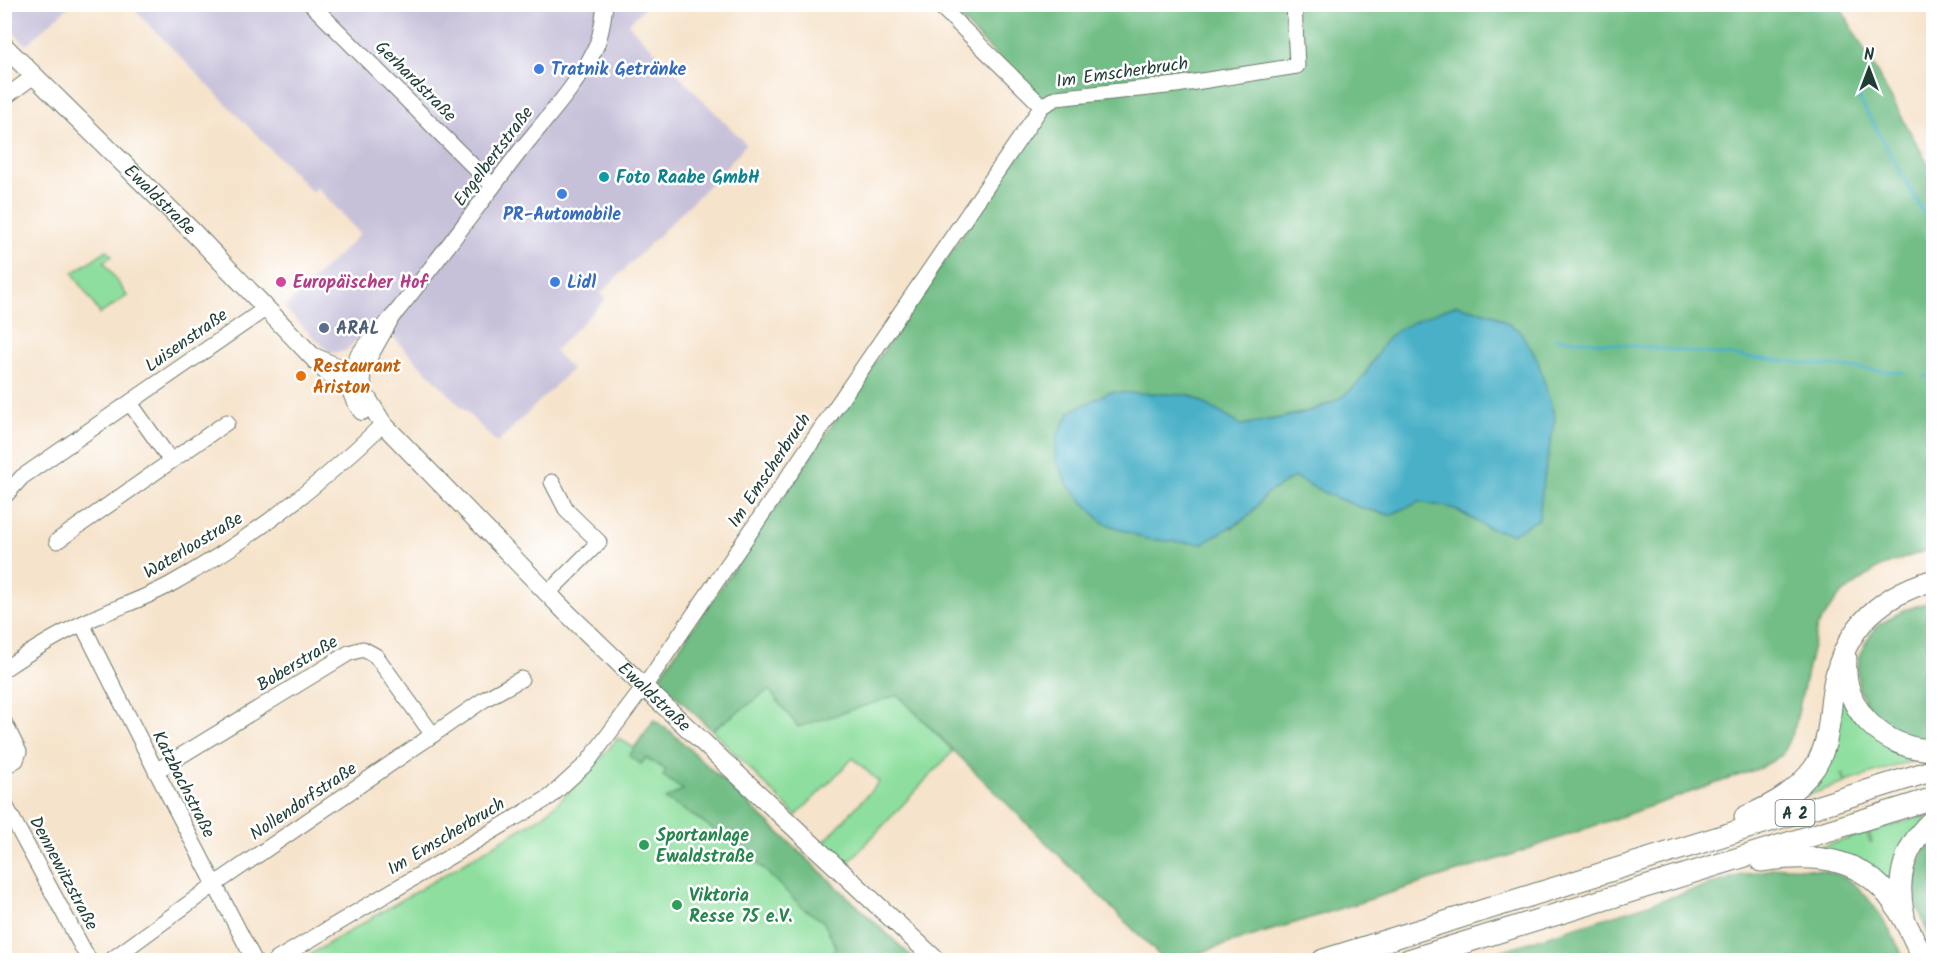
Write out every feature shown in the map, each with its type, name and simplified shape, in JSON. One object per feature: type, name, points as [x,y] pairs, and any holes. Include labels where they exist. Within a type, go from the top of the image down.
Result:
[{"type":"highway","points":[[1657,856],[1781,800],[1806,779],[1816,765],[1827,739],[1835,678],[1840,660],[1856,630],[1877,606],[1905,590],[1934,580]]},
{"type":"highway","points":[[1848,643],[1845,661],[1846,679],[1851,697],[1860,713],[1886,738],[1902,746],[1934,750]]},
{"type":"highway","name":"A 2","points":[[1323,960],[1934,770]]},
{"type":"highway","name":"A 2","points":[[1408,960],[1934,798]]},
{"type":"highway","points":[[1907,924],[1900,890],[1905,857],[1923,828],[1934,819]]},
{"type":"highway","points":[[1698,870],[1792,857],[1828,859],[1845,864],[1875,882],[1888,895],[1907,924],[1924,960]]},
{"type":"main road","name":"Ewaldstraße","points":[[4,46],[200,239],[312,356],[352,378],[383,424],[548,593],[644,687],[936,960]]},
{"type":"street","name":"Gerhardstraße","points":[[311,4],[493,186]]},
{"type":"street","name":"Engelbertstraße","points":[[352,378],[364,367],[390,321],[579,76],[594,52],[601,30],[605,4]]},
{"type":"street","points":[[938,4],[1042,106]]},
{"type":"street","name":"Im Emscherbruch","points":[[276,960],[550,797],[587,763],[644,687],[1042,106],[1056,98],[1176,85],[1297,66],[1294,4]]},
{"type":"street","points":[[4,98],[34,76]]},
{"type":"street","name":"Luisenstraße","points":[[4,497],[22,477],[265,309]]},
{"type":"street","points":[[129,403],[171,461]]},
{"type":"street","points":[[57,541],[227,422]]},
{"type":"street","name":"Waterloostraße","points":[[4,669],[82,624],[170,585],[241,541],[348,458],[383,424]]},
{"type":"street","points":[[548,593],[599,542],[567,511],[552,482]]},
{"type":"street","name":"Katzbachstraße","points":[[82,624],[254,960]]},
{"type":"street","name":"Boberstraße","points":[[156,771],[349,653],[363,650],[376,656],[432,735]]},
{"type":"street","name":"Nollendorfstraße","points":[[111,960],[214,885],[432,735],[485,699],[521,679]]},
{"type":"street","points":[[4,722],[19,752],[16,760],[4,766]]},
{"type":"street","name":"Dennewitzstraße","points":[[4,803],[89,960]]},
{"type":"shaded area","points":[[4,5],[70,5],[26,45],[5,24]]},
{"type":"shaded area","points":[[130,5],[647,5],[628,24],[746,144],[724,170],[601,293],[606,299],[554,351],[572,369],[497,443],[376,320],[346,351],[330,353],[284,308],[360,234],[317,187],[312,192]]},
{"type":"green space","points":[[947,5],[1839,5],[1933,173],[1933,548],[1880,567],[1839,596],[1817,627],[1795,726],[1782,755],[1760,768],[1505,857],[1176,960],[1164,960],[898,695],[798,727],[769,690],[712,730],[658,679],[1049,109]],"holes":[[[1391,335],[1547,393],[1555,418],[1543,483],[1488,528],[1453,508],[1419,502],[1390,515],[1362,508],[1329,495],[1294,477],[1266,494],[1249,516],[1232,528],[1190,395],[1241,425],[1315,409],[1343,396],[1354,388]]]},
{"type":"green space","points":[[107,250],[112,256],[104,262],[127,296],[100,314],[73,273]]},
{"type":"green space","points":[[1933,601],[1933,743],[1908,740],[1870,713],[1859,689],[1857,672],[1860,655],[1877,626],[1904,610]]},
{"type":"green space","points":[[1839,682],[1924,757],[1846,782],[1843,773],[1841,774],[1845,783],[1792,800]]},
{"type":"green space","points":[[769,690],[798,727],[898,695],[953,751],[847,864],[824,842],[879,782],[853,758],[796,816],[712,730]]},
{"type":"green space","name":"Sportanlage Ewaldstraße","points":[[654,720],[671,732],[915,960],[301,960],[541,817],[581,780],[618,738],[634,748]]},
{"type":"green space","points":[[654,720],[671,732],[915,960],[827,960],[836,947],[823,921],[804,909],[747,853],[665,799],[683,790],[663,776],[666,770],[646,758],[641,764],[629,756]]},
{"type":"green space","points":[[1927,815],[1896,892],[1808,851],[1867,833],[1872,842],[1869,832]]},
{"type":"green space","points":[[1933,836],[1933,944],[1917,902],[1916,880],[1926,845]]},
{"type":"green space","points":[[1782,867],[1826,871],[1843,877],[1858,887],[1874,906],[1905,960],[1472,960],[1738,876]]},
{"type":"water","points":[[1457,305],[1493,314],[1520,331],[1537,358],[1555,418],[1539,519],[1512,534],[1488,528],[1453,508],[1419,502],[1390,515],[1362,508],[1329,495],[1294,477],[1266,494],[1249,516],[1202,544],[1145,539],[1102,522],[1069,487],[1055,458],[1057,435],[1071,411],[1110,392],[1190,395],[1241,425],[1314,410],[1341,397],[1359,383],[1385,342],[1396,331]]},
{"type":"waterway","points":[[1807,4],[1810,9]]},
{"type":"waterway","points":[[1857,95],[1934,231]]},
{"type":"waterway","points":[[1555,338],[1903,373]]},
{"type":"waterway","points":[[1925,376],[1934,376]]},
{"type":"place","name":"Tratnik Getränke","points":[[539,69]]},
{"type":"place","name":"Foto Raabe GmbH","points":[[604,177]]},
{"type":"place","name":"PR-Automobile","points":[[562,194]]},
{"type":"place","name":"Europäischer Hof","points":[[281,282]]},
{"type":"place","name":"Lidl","points":[[555,282]]},
{"type":"place","name":"ARAL","points":[[324,328]]},
{"type":"place","name":"Restaurant Ariston","points":[[301,376]]},
{"type":"place","name":"Sportanlage Ewaldstraße","points":[[644,845]]},
{"type":"place","name":"Viktoria Resse 75 e.V.","points":[[677,905]]}]
